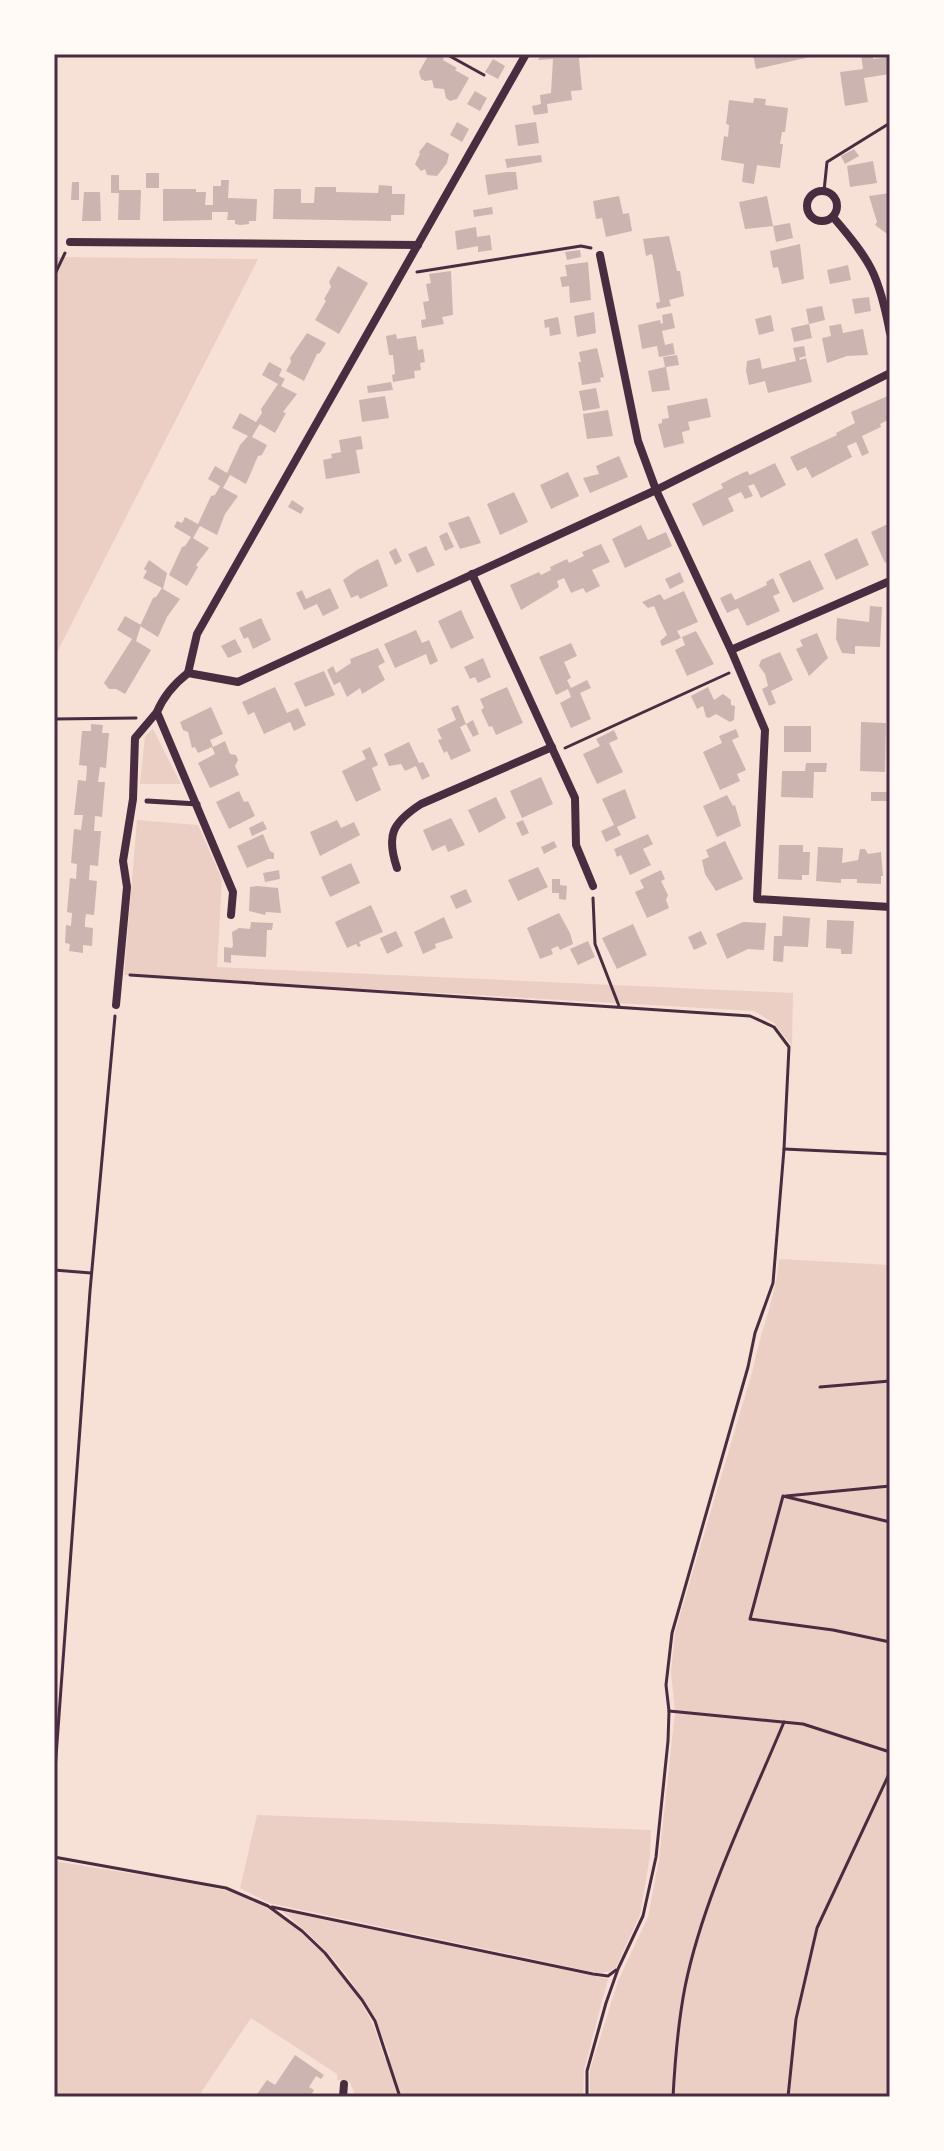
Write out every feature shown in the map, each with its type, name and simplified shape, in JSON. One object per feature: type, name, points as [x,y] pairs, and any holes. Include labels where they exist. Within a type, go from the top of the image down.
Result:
[{"type":"street","points":[[116,1005],[127,887],[123,861],[133,799],[135,738],[154,715],[163,697],[188,673],[197,634],[526,54]]},
{"type":"street","points":[[824,191],[836,199],[837,208],[833,217],[818,221],[808,211],[811,197],[824,191]]},
{"type":"street","points":[[833,217],[874,269],[890,333]]},
{"type":"street","points":[[70,242],[418,245]]},
{"type":"street","points":[[600,255],[638,441],[656,490],[765,730],[757,899],[890,907]]},
{"type":"street","points":[[188,673],[238,682],[656,490],[890,373]]},
{"type":"street","points":[[472,574],[575,798],[576,845],[593,886]]},
{"type":"street","points":[[731,650],[890,581]]},
{"type":"street","points":[[154,715],[198,804],[233,892],[231,915]]},
{"type":"street","points":[[397,868],[391,849],[392,833],[402,817],[421,804],[553,750]]},
{"type":"street","points":[[343,2097],[344,2084]]},
{"type":"lane","points":[[147,801],[198,804]]},
{"type":"path","points":[[446,54],[484,75]]},
{"type":"path","points":[[824,191],[827,162],[890,123]]},
{"type":"path","points":[[54,276],[70,242]]},
{"type":"path","points":[[401,275],[581,246],[591,248],[600,255]]},
{"type":"path","points":[[553,750],[739,669]]},
{"type":"path","points":[[54,719],[154,715]]},
{"type":"path","points":[[593,886],[595,944],[620,1007]]},
{"type":"path","points":[[118,975],[750,1016],[774,1027],[789,1047],[773,1283],[755,1333],[672,1633],[666,1685],[669,1711],[653,1872],[643,1916],[618,1969],[587,2071],[587,2097]]},
{"type":"path","points":[[54,1784],[91,1273],[116,1005]]},
{"type":"path","points":[[784,1149],[890,1154]]},
{"type":"path","points":[[54,1270],[91,1273]]},
{"type":"path","points":[[820,1387],[890,1381]]},
{"type":"path","points":[[783,1496],[890,1486]]},
{"type":"path","points":[[783,1496],[890,1522]]},
{"type":"path","points":[[783,1496],[750,1619],[833,1630],[890,1642]]},
{"type":"path","points":[[669,1711],[803,1724],[890,1752]]},
{"type":"path","points":[[673,2097],[676,2048],[686,1985],[727,1855],[784,1722]]},
{"type":"path","points":[[788,2097],[796,2019],[817,1928],[890,1772]]},
{"type":"path","points":[[54,1857],[226,1888],[268,1906],[593,1974],[608,1976],[618,1969]]},
{"type":"path","points":[[268,1906],[325,1953],[362,2000],[375,2021],[400,2097]]},
{"type":"shaded area","points":[[54,257],[258,259],[54,658]]},
{"type":"shaded area","points":[[153,729],[181,784],[140,784],[145,736]]},
{"type":"shaded area","points":[[137,820],[198,825],[222,879],[217,967],[793,993],[792,1046],[774,1023],[754,1011],[124,975]]},
{"type":"shaded area","points":[[779,1259],[890,1265],[890,2097],[590,2097],[590,2070],[618,1981],[648,1917],[659,1859],[675,1712],[671,1672],[675,1632],[753,1369],[775,1287]]},
{"type":"shaded area","points":[[257,1815],[651,1830],[640,1915],[616,1967],[609,1972],[598,1973],[269,1903],[240,1888]]},
{"type":"shaded area","points":[[55,1861],[223,1890],[268,1909],[309,1940],[344,1978],[370,2019],[385,2059],[390,2056],[381,2033],[359,1993],[318,1943],[282,1911],[608,1979],[584,2070],[583,2097],[356,2097],[349,2081],[337,2080],[337,2074],[251,2018],[198,2097],[54,2097]]},
{"type":"building","points":[[429,54],[444,58],[457,68],[455,70],[469,78],[457,99],[450,101],[444,89],[434,88],[432,80],[421,79],[419,72]]},
{"type":"building","points":[[542,54],[599,56],[579,58],[582,90],[571,91],[572,100],[547,104],[548,113],[534,115],[532,106],[541,104],[540,95],[551,93],[553,59],[538,60]]},
{"type":"building","points":[[753,54],[810,54],[810,57],[756,69]]},
{"type":"building","points":[[861,54],[873,54],[873,59],[890,57],[890,74],[864,78],[868,102],[845,106],[840,72],[863,69]]},
{"type":"building","points":[[493,59],[505,66],[498,79],[485,72]]},
{"type":"building","points":[[475,91],[487,98],[480,111],[467,104]]},
{"type":"building","points":[[754,98],[766,99],[765,105],[788,108],[780,144],[783,144],[780,168],[757,165],[754,184],[742,182],[744,164],[721,160],[724,136],[728,137],[729,100],[753,103]]},
{"type":"building","points":[[457,122],[469,129],[462,142],[450,135]]},
{"type":"building","points":[[536,122],[539,143],[518,146],[515,125]]},
{"type":"building","points":[[427,142],[449,154],[447,163],[437,176],[427,175],[425,169],[421,171],[415,164]]},
{"type":"building","points":[[854,149],[859,156],[845,164],[841,156]]},
{"type":"building","points":[[541,155],[542,162],[507,168],[505,159]]},
{"type":"building","points":[[873,161],[877,183],[850,187],[847,166]]},
{"type":"building","points":[[516,172],[518,189],[488,195],[485,175]]},
{"type":"building","points":[[146,173],[159,173],[159,188],[146,188]]},
{"type":"building","points":[[111,175],[119,175],[119,193],[111,193]]},
{"type":"building","points":[[221,180],[229,180],[228,198],[257,199],[256,221],[235,224],[235,220],[227,220],[228,212],[212,212],[212,220],[163,221],[163,189],[206,192],[205,205],[213,205],[213,186],[221,186]]},
{"type":"building","points":[[72,182],[79,182],[79,200],[71,200]]},
{"type":"building","points":[[379,185],[392,186],[392,194],[405,194],[404,215],[391,215],[391,221],[273,219],[274,189],[301,189],[301,203],[314,203],[315,187],[336,187],[336,192],[378,193]]},
{"type":"building","points":[[119,190],[141,190],[140,220],[118,220]]},
{"type":"building","points":[[84,192],[100,192],[101,221],[82,221]]},
{"type":"building","points":[[890,193],[890,236],[875,225],[877,222],[869,196]]},
{"type":"building","points":[[619,196],[623,214],[629,213],[632,231],[606,237],[602,218],[596,219],[593,201]]},
{"type":"building","points":[[767,196],[773,226],[745,229],[739,202]]},
{"type":"building","points":[[492,207],[493,214],[474,217],[473,210]]},
{"type":"building","points":[[790,223],[793,238],[776,242],[773,226]]},
{"type":"building","points":[[476,227],[477,237],[490,235],[492,250],[478,252],[478,246],[457,250],[455,231]]},
{"type":"building","points":[[669,236],[684,296],[669,300],[671,306],[657,309],[656,303],[660,302],[654,263],[652,254],[646,256],[643,239]]},
{"type":"building","points":[[800,244],[804,279],[782,284],[778,267],[773,268],[770,251]]},
{"type":"building","points":[[580,250],[581,257],[567,260],[565,252]]},
{"type":"building","points":[[588,262],[591,300],[570,303],[569,286],[562,287],[560,277],[567,276],[565,265]]},
{"type":"building","points":[[848,265],[851,280],[830,284],[827,270]]},
{"type":"building","points":[[338,266],[368,283],[339,334],[315,320],[326,301],[324,299],[331,287],[329,282]]},
{"type":"building","points":[[451,271],[453,315],[442,317],[444,324],[422,328],[421,320],[426,319],[423,302],[429,301],[426,284],[431,283],[429,274]]},
{"type":"building","points":[[869,297],[871,311],[855,314],[852,299]]},
{"type":"building","points":[[822,306],[825,320],[809,324],[806,309]]},
{"type":"building","points":[[594,312],[596,333],[577,337],[574,316]]},
{"type":"building","points":[[672,313],[675,328],[662,331],[665,345],[673,343],[675,354],[659,357],[657,346],[642,349],[638,325],[660,320],[661,324],[662,315]]},
{"type":"building","points":[[771,315],[774,331],[759,335],[755,319]]},
{"type":"building","points":[[558,317],[561,334],[550,336],[544,320]]},
{"type":"building","points":[[809,324],[812,338],[794,342],[791,328]]},
{"type":"building","points":[[841,324],[843,333],[863,329],[868,355],[847,356],[827,363],[822,338],[831,336],[829,326]]},
{"type":"building","points":[[307,333],[326,343],[304,381],[286,371],[290,358]]},
{"type":"building","points":[[396,334],[397,339],[416,336],[418,350],[423,349],[425,362],[420,363],[421,370],[414,371],[415,378],[393,382],[393,355],[389,355],[386,336]]},
{"type":"building","points":[[804,346],[806,356],[799,358],[806,358],[812,382],[768,393],[765,381],[749,385],[747,361],[760,358],[762,369],[796,361],[793,348]]},
{"type":"building","points":[[597,348],[604,377],[600,378],[601,382],[582,385],[579,352]]},
{"type":"building","points":[[677,355],[679,365],[666,367],[670,390],[652,392],[648,371],[665,367],[663,357]]},
{"type":"building","points":[[269,362],[282,369],[279,376],[285,379],[281,386],[297,394],[283,412],[286,413],[275,433],[260,424],[252,437],[267,445],[262,455],[258,456],[246,484],[230,475],[223,488],[238,496],[225,514],[217,535],[200,526],[193,538],[209,548],[196,565],[198,567],[187,586],[169,575],[182,547],[191,537],[174,527],[177,521],[182,523],[185,517],[198,524],[211,496],[215,495],[220,486],[208,479],[215,466],[227,473],[240,445],[248,436],[232,428],[240,413],[256,422],[278,384],[262,375]]},
{"type":"building","points":[[391,382],[393,390],[368,393],[367,386]]},
{"type":"building","points":[[596,388],[600,408],[583,411],[579,391]]},
{"type":"building","points":[[890,395],[890,419],[862,436],[869,453],[862,456],[856,442],[847,446],[852,457],[812,478],[806,467],[797,471],[790,457],[855,423],[851,412]]},
{"type":"building","points":[[385,396],[389,418],[362,422],[359,400]]},
{"type":"building","points":[[707,398],[711,417],[688,422],[690,430],[682,432],[684,443],[664,448],[658,424],[662,423],[662,419],[669,418],[667,406]]},
{"type":"building","points":[[608,410],[613,436],[587,439],[583,414]]},
{"type":"building","points":[[361,436],[363,449],[356,450],[360,473],[326,479],[323,460],[341,452],[339,440]]},
{"type":"building","points":[[619,456],[628,477],[590,493],[583,478],[599,474],[596,466]]},
{"type":"building","points":[[775,463],[786,485],[761,498],[754,484],[748,486],[753,496],[745,499],[741,492],[728,498],[734,511],[703,526],[692,504],[723,488],[721,484],[734,477],[747,471],[750,475]]},
{"type":"building","points":[[568,472],[579,496],[551,509],[540,485]]},
{"type":"building","points":[[514,492],[528,522],[500,535],[487,504]]},
{"type":"building","points":[[292,500],[304,508],[301,514],[288,507]]},
{"type":"building","points":[[469,516],[481,543],[460,549],[448,523]]},
{"type":"building","points":[[890,523],[890,561],[885,563],[871,532]]},
{"type":"building","points":[[641,525],[648,540],[666,532],[672,546],[625,568],[612,539]]},
{"type":"building","points":[[447,532],[454,547],[445,551],[439,536]]},
{"type":"building","points":[[857,538],[869,565],[836,580],[824,554]]},
{"type":"building","points":[[601,544],[610,562],[592,570],[600,586],[586,593],[583,588],[571,593],[564,578],[557,581],[559,587],[521,610],[510,585],[539,572],[541,575],[567,559],[569,563],[584,556],[582,552]]},
{"type":"building","points":[[426,546],[435,565],[417,573],[408,554]]},
{"type":"building","points":[[396,548],[402,561],[395,565],[389,552]]},
{"type":"building","points":[[378,559],[388,586],[360,599],[358,595],[351,598],[343,580]]},
{"type":"building","points":[[149,560],[167,573],[163,589],[180,599],[158,637],[140,626],[153,598],[162,588],[143,578]]},
{"type":"building","points":[[810,560],[824,589],[793,603],[779,574]]},
{"type":"building","points":[[680,572],[684,582],[670,589],[665,579]]},
{"type":"building","points":[[773,578],[780,593],[773,596],[780,611],[747,626],[738,608],[727,613],[720,598],[731,593],[735,600],[767,585],[766,582]]},
{"type":"building","points":[[330,588],[339,608],[323,616],[317,604],[304,610],[296,593],[302,590],[306,599]]},
{"type":"building","points":[[684,591],[698,622],[677,631],[681,638],[662,646],[660,641],[667,635],[654,606],[648,608],[642,602],[660,594],[664,600]]},
{"type":"building","points":[[870,606],[882,607],[880,647],[855,646],[855,654],[842,653],[836,639],[837,618],[869,622]]},
{"type":"building","points":[[461,610],[474,638],[451,649],[438,621]]},
{"type":"building","points":[[125,616],[141,625],[136,641],[151,650],[125,694],[109,689],[104,683],[132,639],[117,630]]},
{"type":"building","points":[[261,618],[271,640],[253,649],[248,637],[244,639],[239,628]]},
{"type":"building","points":[[416,630],[422,643],[429,640],[438,661],[430,665],[426,654],[395,668],[384,644]]},
{"type":"building","points":[[696,631],[714,664],[687,676],[675,650],[685,645],[682,637]]},
{"type":"building","points":[[817,633],[828,658],[809,676],[796,649],[803,646],[800,640]]},
{"type":"building","points":[[235,639],[242,652],[228,658],[221,646]]},
{"type":"building","points":[[571,643],[577,656],[564,662],[571,678],[567,680],[571,688],[587,680],[591,688],[580,693],[591,719],[571,728],[560,703],[571,697],[568,689],[556,695],[539,657]]},
{"type":"building","points":[[378,648],[385,662],[378,666],[385,680],[362,694],[360,688],[347,697],[340,682],[334,685],[327,670],[333,666],[336,673],[351,663],[350,659]]},
{"type":"building","points":[[780,652],[793,680],[771,691],[776,703],[769,706],[762,689],[768,686],[765,674],[759,666],[761,660]]},
{"type":"building","points":[[483,658],[491,677],[478,683],[475,677],[470,679],[464,667]]},
{"type":"building","points":[[324,671],[335,695],[305,707],[294,683]]},
{"type":"building","points":[[275,687],[287,713],[298,708],[306,725],[294,731],[290,722],[264,734],[254,712],[248,715],[242,702]]},
{"type":"building","points":[[507,687],[523,723],[496,735],[481,710],[484,708],[480,699]]},
{"type":"building","points":[[708,687],[714,700],[723,694],[731,700],[731,705],[735,706],[734,720],[730,722],[716,714],[709,718],[703,706],[697,709],[691,696]]},
{"type":"building","points":[[458,705],[466,724],[460,727],[471,751],[451,760],[438,740],[442,739],[437,729],[456,720],[451,708]]},
{"type":"building","points":[[211,707],[223,734],[210,740],[213,747],[225,741],[230,754],[236,755],[238,760],[235,766],[239,775],[210,788],[198,763],[215,754],[212,747],[198,753],[195,747],[192,748],[188,732],[183,730],[180,722]]},
{"type":"building","points":[[473,720],[479,734],[473,737],[466,724]]},
{"type":"building","points":[[861,722],[886,723],[885,772],[860,771]]},
{"type":"building","points":[[91,724],[103,725],[102,733],[109,733],[106,768],[100,767],[98,782],[105,782],[102,817],[95,816],[94,831],[101,831],[98,866],[90,865],[89,880],[97,881],[94,915],[86,914],[85,921],[85,927],[93,928],[92,946],[83,945],[83,953],[69,951],[70,944],[65,943],[66,925],[71,926],[72,913],[67,912],[70,878],[76,879],[77,864],[71,863],[74,829],[81,830],[83,815],[74,815],[78,780],[86,781],[87,766],[79,765],[82,731],[91,731]]},
{"type":"building","points":[[784,726],[811,726],[811,752],[784,752]]},
{"type":"building","points":[[736,729],[739,737],[732,740],[746,770],[737,774],[740,781],[720,790],[703,752],[722,743],[719,736]]},
{"type":"building","points":[[614,730],[618,739],[609,743],[623,772],[597,784],[583,754],[600,746],[596,739]]},
{"type":"building","points":[[409,742],[419,763],[423,762],[430,776],[422,780],[416,766],[405,771],[401,764],[389,766],[384,754]]},
{"type":"building","points":[[370,747],[378,765],[372,768],[381,790],[356,802],[342,771],[366,759],[362,751]]},
{"type":"building","points":[[806,763],[827,763],[826,772],[814,772],[813,798],[781,797],[782,771],[805,771]]},
{"type":"building","points":[[541,777],[553,804],[522,818],[510,791]]},
{"type":"building","points":[[625,789],[636,818],[617,827],[621,835],[606,842],[601,831],[614,825],[602,799]]},
{"type":"building","points":[[239,791],[255,816],[229,829],[216,802]]},
{"type":"building","points":[[871,792],[887,792],[887,801],[871,801]]},
{"type":"building","points":[[727,795],[735,805],[741,826],[717,837],[703,806]]},
{"type":"building","points":[[496,797],[506,818],[479,833],[468,810]]},
{"type":"building","points":[[451,818],[465,845],[448,852],[445,845],[432,851],[423,830]]},
{"type":"building","points":[[337,820],[341,828],[354,822],[360,835],[320,856],[310,832]]},
{"type":"building","points":[[523,820],[529,833],[522,836],[516,823]]},
{"type":"building","points":[[263,821],[267,829],[252,836],[249,828]]},
{"type":"building","points":[[263,834],[270,851],[274,853],[274,859],[247,868],[237,846]]},
{"type":"building","points":[[648,834],[653,844],[643,849],[651,865],[630,875],[621,855],[617,857],[614,849]]},
{"type":"building","points":[[554,841],[557,847],[544,854],[541,847]]},
{"type":"building","points":[[725,841],[743,879],[716,891],[705,874],[702,860],[709,857],[706,850]]},
{"type":"building","points":[[779,845],[803,845],[803,852],[810,852],[809,875],[802,875],[802,880],[778,879]]},
{"type":"building","points":[[818,847],[843,848],[842,863],[858,860],[860,849],[865,849],[868,854],[881,852],[881,884],[857,883],[857,879],[841,879],[841,883],[816,881]]},
{"type":"building","points":[[351,863],[360,883],[330,897],[321,877]]},
{"type":"building","points":[[538,867],[548,887],[518,901],[508,880]]},
{"type":"building","points":[[279,870],[280,879],[265,882],[263,873]]},
{"type":"building","points":[[661,870],[669,908],[647,918],[635,892],[644,888],[640,880]]},
{"type":"building","points":[[552,879],[560,879],[560,885],[567,886],[566,900],[559,899],[559,893],[552,893]]},
{"type":"building","points":[[250,887],[278,888],[281,913],[266,912],[265,915],[249,911]]},
{"type":"building","points":[[466,889],[472,902],[456,909],[450,896]]},
{"type":"building","points":[[371,905],[383,932],[359,942],[361,946],[356,944],[347,948],[335,922]]},
{"type":"building","points":[[559,913],[573,944],[560,950],[558,946],[551,949],[553,954],[540,959],[527,928]]},
{"type":"building","points":[[783,916],[810,918],[808,947],[784,946],[783,962],[773,961],[774,936],[782,936]]},
{"type":"building","points":[[444,917],[453,938],[435,944],[436,948],[423,954],[414,932]]},
{"type":"building","points":[[827,920],[854,921],[852,954],[841,954],[841,949],[826,948]]},
{"type":"building","points":[[251,922],[273,923],[272,930],[267,930],[266,957],[231,955],[231,963],[224,962],[224,947],[232,948],[233,945],[232,932],[239,928],[250,929]]},
{"type":"building","points":[[743,922],[766,923],[764,950],[748,949],[727,959],[716,934]]},
{"type":"building","points":[[633,924],[647,955],[617,969],[602,938]]},
{"type":"building","points":[[396,931],[403,946],[387,954],[380,938]]},
{"type":"building","points":[[701,931],[707,944],[694,950],[688,937]]},
{"type":"building","points":[[588,941],[595,957],[578,965],[570,949]]},
{"type":"building","points":[[295,2055],[324,2075],[321,2079],[316,2076],[309,2087],[314,2090],[310,2097],[255,2097],[267,2080],[275,2085]]}]
